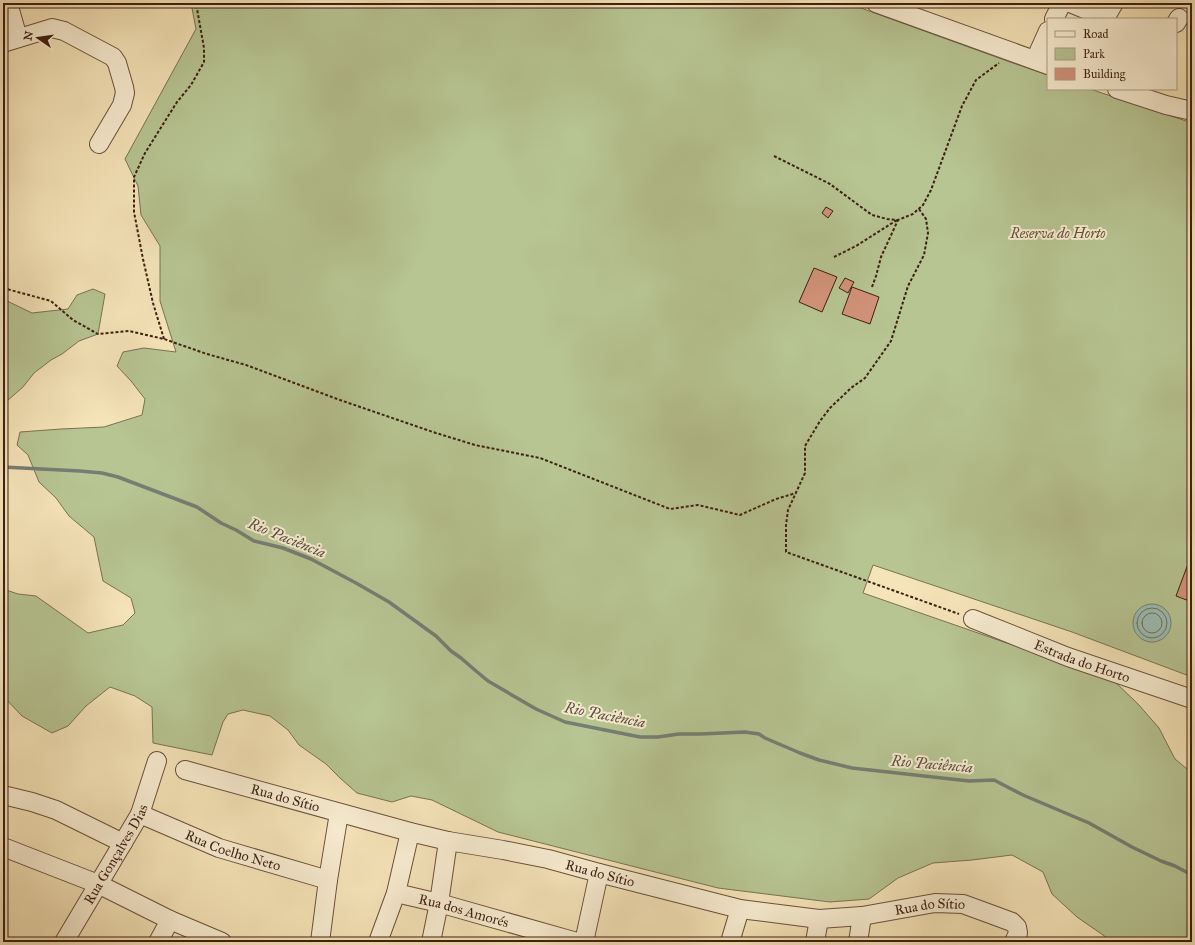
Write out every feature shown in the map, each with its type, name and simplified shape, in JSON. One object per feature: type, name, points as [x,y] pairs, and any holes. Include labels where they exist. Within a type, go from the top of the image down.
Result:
[{"type":"street","points":[[8,3],[10,41],[48,29],[58,29],[113,58],[117,63],[125,93],[122,105],[99,144]]},
{"type":"street","points":[[876,3],[1041,63],[1047,36]]},
{"type":"street","points":[[1054,18],[1062,3],[1070,3],[1099,15],[1107,15],[1114,3]]},
{"type":"street","points":[[1123,90],[1142,93],[1166,105],[1192,111]]},
{"type":"street","points":[[1166,105],[1192,98]]},
{"type":"street","name":"Estrada do Horto","points":[[973,619],[1068,657],[1192,699]]},
{"type":"street","name":"Rua Gonçalves Dias","points":[[64,942],[140,814],[157,761]]},
{"type":"street","name":"Rua do Sítio","points":[[185,770],[410,832],[448,841],[548,859],[740,909],[819,919],[862,916],[935,903],[963,904],[1012,922],[1016,935]]},
{"type":"street","points":[[3,795],[56,810],[123,843]]},
{"type":"street","points":[[320,942],[339,813]]},
{"type":"street","name":"Rua Coelho Neto","points":[[140,814],[218,848],[328,880]]},
{"type":"street","points":[[378,942],[396,893],[410,832]]},
{"type":"street","points":[[431,942],[439,903],[448,841]]},
{"type":"street","points":[[3,847],[98,884],[170,920],[222,942]]},
{"type":"street","points":[[584,942],[599,873]]},
{"type":"street","name":"Rua dos Amorés","points":[[396,893],[439,903],[577,942]]},
{"type":"street","points":[[730,942],[740,909]]},
{"type":"street","points":[[858,942],[862,916]]},
{"type":"street","points":[[815,942],[819,919]]},
{"type":"street","points":[[158,942],[170,920]]},
{"type":"path","points":[[164,339],[153,303],[134,212],[134,177],[145,153],[177,102],[191,85],[204,62],[204,48],[196,3]]},
{"type":"path","points":[[834,257],[856,246],[894,221],[913,214],[923,205],[931,190],[962,106],[976,80],[995,65],[1015,54]]},
{"type":"path","points":[[774,156],[830,184],[872,215],[886,219],[898,220]]},
{"type":"path","points":[[919,209],[926,219],[928,233],[924,255],[908,286],[891,341],[865,378],[851,388],[830,408],[820,421],[805,446],[805,472],[788,510],[786,525],[786,552],[973,619]]},
{"type":"path","points":[[872,287],[881,257],[898,220]]},
{"type":"path","points":[[3,288],[51,301],[73,320],[98,334],[129,331],[164,339],[207,354],[246,365],[340,400],[436,433],[475,445],[540,458],[670,509],[698,505],[740,515],[776,499],[796,493]]},
{"type":"green space","name":"Reserva do Horto","points":[[191,3],[847,3],[1047,75],[1047,90],[1093,90],[1192,123],[1192,677],[1072,632],[873,565],[863,593],[1113,680],[1138,704],[1159,728],[1175,759],[1192,773],[1192,942],[1113,942],[1077,917],[1052,894],[1043,872],[1012,855],[933,863],[898,878],[869,899],[830,902],[718,888],[498,832],[432,800],[411,796],[392,802],[357,793],[326,764],[299,745],[288,730],[270,716],[243,710],[228,714],[223,722],[212,755],[153,743],[152,707],[135,696],[110,687],[86,706],[68,726],[52,733],[22,716],[3,696],[3,589],[18,594],[36,596],[88,633],[123,625],[135,613],[131,598],[103,581],[94,537],[69,516],[56,498],[39,482],[28,455],[17,445],[20,432],[104,427],[142,415],[145,399],[117,366],[123,352],[144,348],[176,352],[160,301],[160,246],[141,215],[138,186],[125,159],[196,29]]},
{"type":"green space","points":[[93,289],[105,294],[98,334],[79,341],[62,354],[51,360],[34,373],[23,387],[7,401],[3,400],[3,299],[32,313],[68,309],[77,295]]},
{"type":"water","points":[[1148,604],[1156,604],[1166,609],[1170,616],[1170,630],[1166,637],[1156,642],[1148,642],[1138,637],[1136,634],[1133,627],[1133,619],[1138,609],[1141,607]]},
{"type":"building","points":[[826,207],[833,211],[828,218],[822,213]]},
{"type":"building","points":[[814,268],[837,277],[822,312],[799,302]]},
{"type":"building","points":[[845,278],[854,282],[848,293],[839,288]]},
{"type":"building","points":[[852,287],[879,297],[870,324],[842,314]]},
{"type":"building","points":[[1192,556],[1192,602],[1176,596]]},
{"type":"waterway","name":"Rio Paciência","points":[[3,467],[102,473],[118,477],[197,507],[221,523],[254,541],[283,548],[311,559],[389,602],[436,636],[451,651],[488,681],[536,709],[565,722],[640,737],[745,732],[759,734],[765,738],[819,760],[852,768],[969,781],[994,780],[1023,795],[1089,823],[1132,847],[1192,875]]}]
